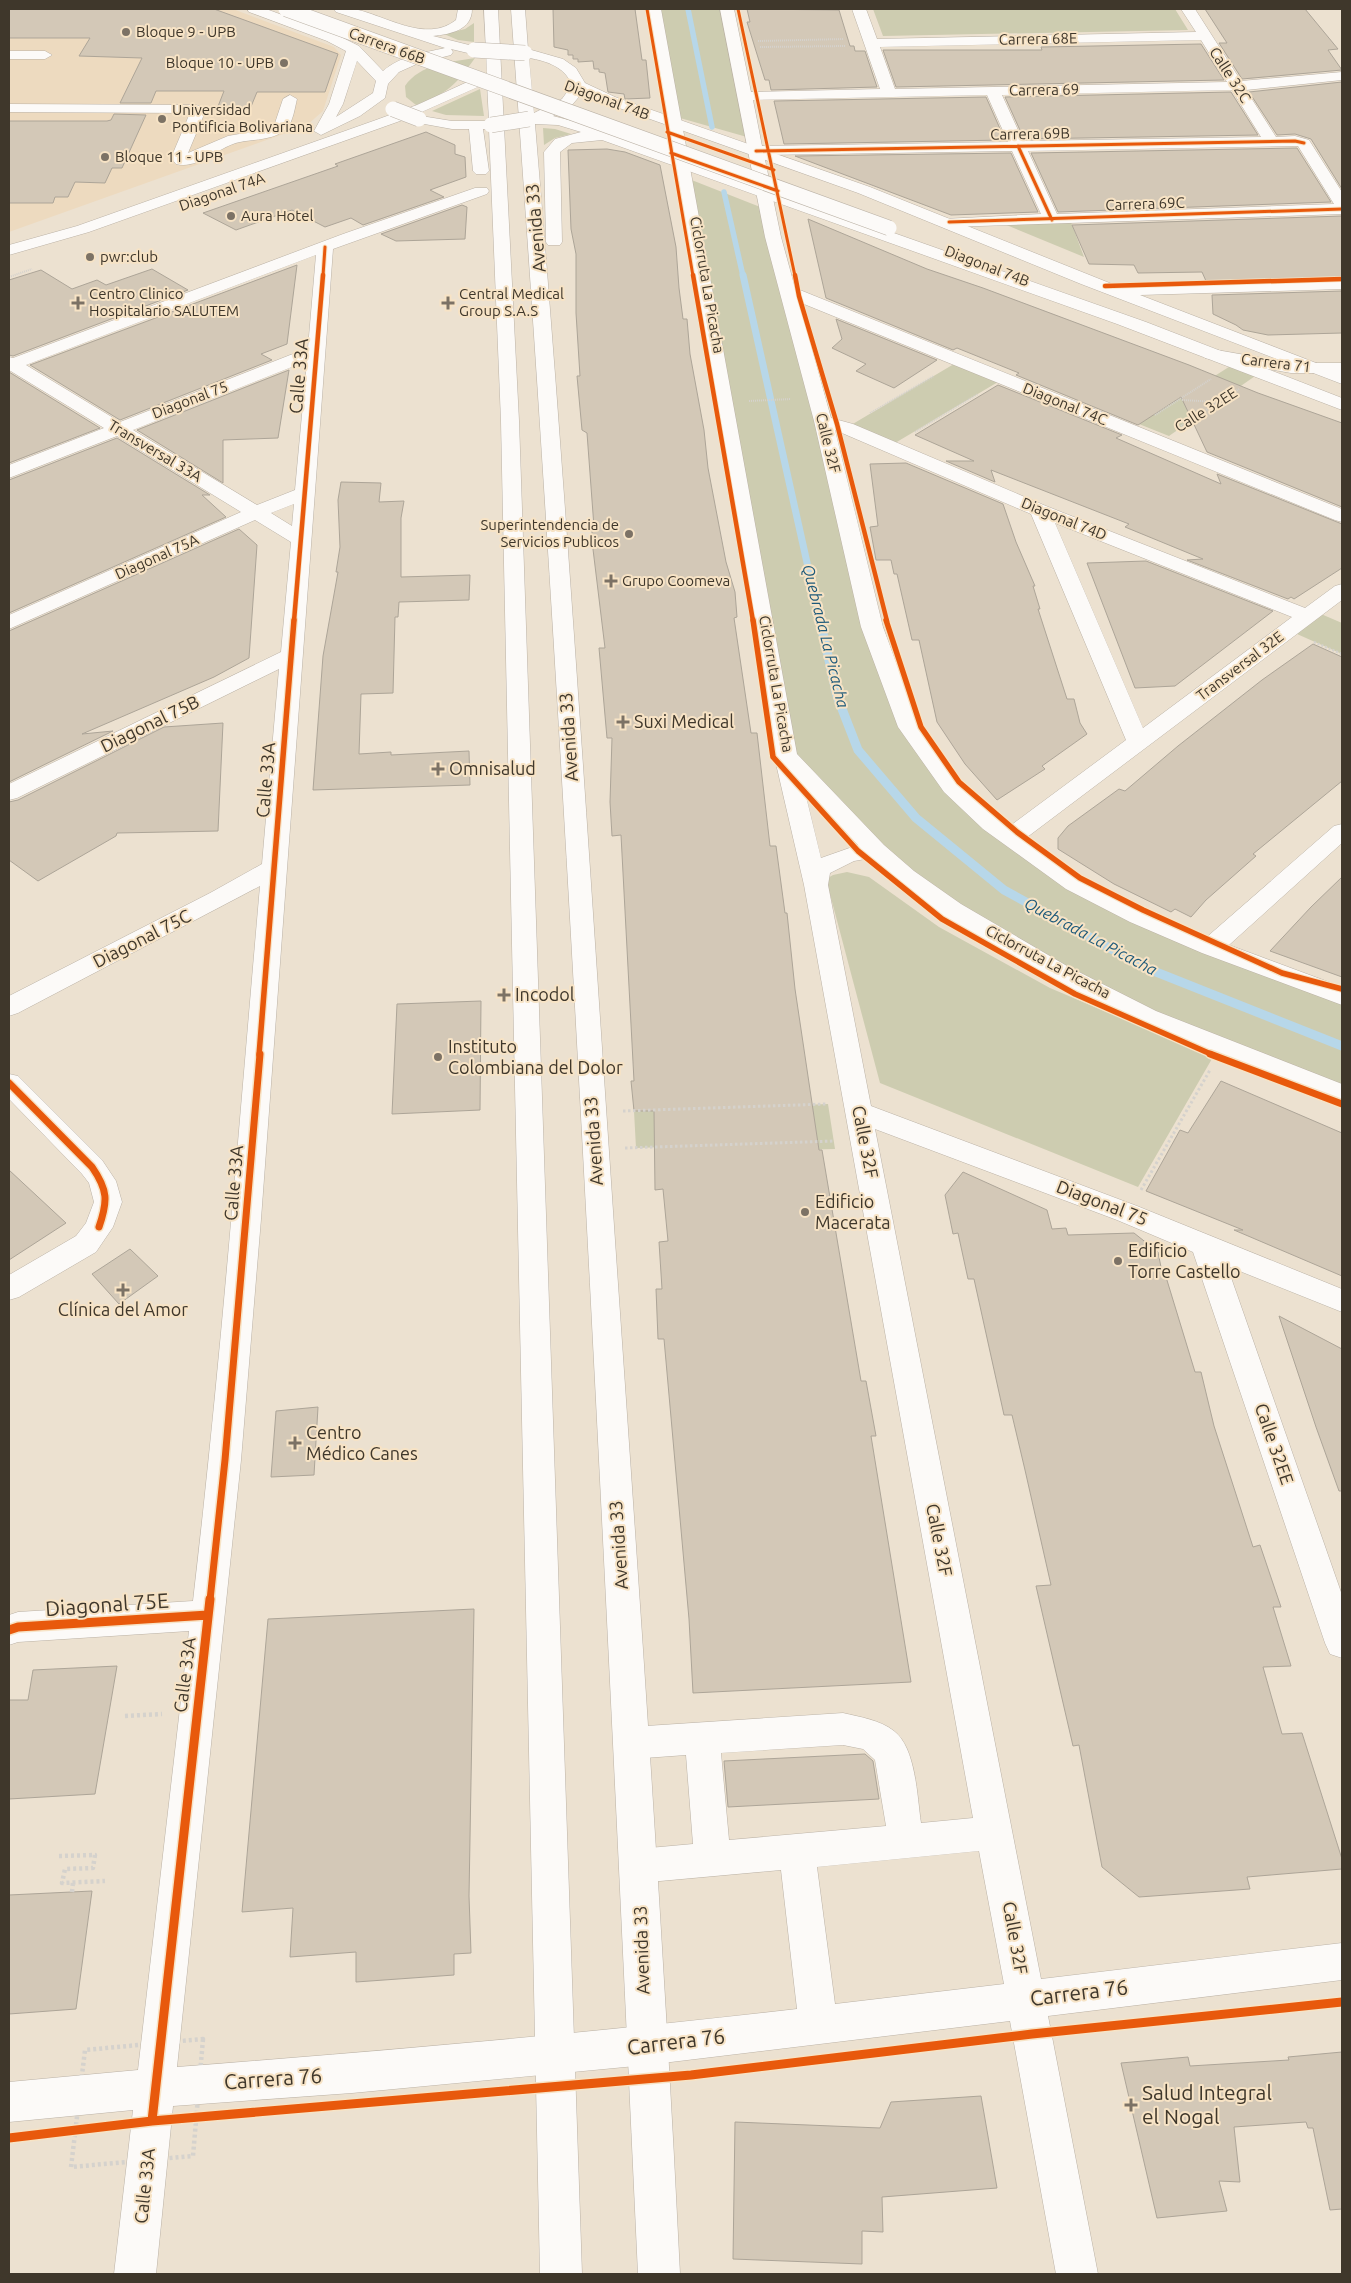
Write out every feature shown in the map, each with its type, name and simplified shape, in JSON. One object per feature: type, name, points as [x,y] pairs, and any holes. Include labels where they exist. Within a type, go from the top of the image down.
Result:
[{"type":"street","name":"Carrera 66B","points":[[286,9],[494,78]]},
{"type":"street","points":[[257,10],[277,12],[292,9]]},
{"type":"street","name":"Carrera 66B","points":[[313,9],[494,78]]},
{"type":"street","points":[[345,9],[440,43],[473,50],[525,53],[549,58],[574,73],[579,85],[576,94],[567,104],[551,112],[530,119],[491,125],[436,123],[419,119],[393,109],[380,95],[379,87],[382,79],[392,70],[433,55],[473,50]]},
{"type":"street","points":[[408,32],[433,32],[458,26],[464,22],[466,16],[465,9]]},
{"type":"street","name":"Avenida 33","points":[[491,9],[510,421],[556,2054],[560,2274]]},
{"type":"street","name":"Avenida 33","points":[[518,9],[544,335],[631,1743],[659,2274]]},
{"type":"street","name":"Calle 32F","points":[[654,9],[785,755],[816,885],[1077,2274]]},
{"type":"street","name":"Calle 32F","points":[[728,9],[774,237],[823,421],[872,627],[909,727],[952,787],[991,824],[1010,838]]},
{"type":"street","points":[[859,9],[889,93]]},
{"type":"street","name":"Calle 32C","points":[[1188,9],[1272,142]]},
{"type":"street","points":[[257,10],[332,38],[354,49],[382,79]]},
{"type":"street","points":[[332,38],[330,35],[340,27],[371,19]]},
{"type":"street","points":[[534,32],[549,58]]},
{"type":"street","name":"Carrera 68E","points":[[871,42],[1204,36]]},
{"type":"street","points":[[321,131],[336,104],[354,49]]},
{"type":"street","points":[[9,56],[45,55]]},
{"type":"street","name":"Carrera 69","points":[[745,96],[1238,86],[1342,76]]},
{"type":"street","name":"Diagonal 74B","points":[[494,78],[1111,288],[1342,379]]},
{"type":"street","name":"Diagonal 74B","points":[[494,78],[889,228],[1342,404]]},
{"type":"street","points":[[9,249],[82,229],[422,108],[494,78]]},
{"type":"street","points":[[579,85],[634,108],[949,222],[1111,288],[1342,284]]},
{"type":"street","points":[[993,92],[1052,220]]},
{"type":"street","name":"Diagonal 74A","points":[[9,249],[321,131],[355,113],[380,95]]},
{"type":"street","points":[[9,108],[195,109],[198,112],[179,158],[187,160],[230,140],[264,134],[279,128],[282,125],[290,99]]},
{"type":"street","points":[[634,108],[671,103]]},
{"type":"street","points":[[530,119],[571,124],[604,135],[1140,326]]},
{"type":"street","name":"Diagonal 74A","points":[[9,266],[394,132],[436,123]]},
{"type":"street","points":[[475,125],[480,155],[483,209]]},
{"type":"street","points":[[544,335],[555,262],[552,152],[554,147],[567,140],[604,135]]},
{"type":"street","name":"Carrera 69B","points":[[756,151],[1295,141],[1304,143],[1342,204]]},
{"type":"street","points":[[730,181],[752,174],[760,168]]},
{"type":"street","points":[[820,212],[821,206],[832,198],[864,190]]},
{"type":"street","points":[[10,364],[325,246],[481,191]]},
{"type":"street","name":"Carrera 69C","points":[[949,222],[1342,209]]},
{"type":"street","points":[[485,226],[490,262],[504,318]]},
{"type":"street","name":"Calle 33A","points":[[136,2274],[208,1615],[247,1219],[325,246]]},
{"type":"street","name":"Diagonal 74C","points":[[788,291],[1342,516]]},
{"type":"street","name":"Diagonal 75","points":[[9,472],[316,351]]},
{"type":"street","name":"Carrera 71","points":[[1211,354],[1279,367],[1342,368]]},
{"type":"street","name":"Transversal 33A","points":[[10,364],[301,540]]},
{"type":"street","name":"Diagonal 74D","points":[[823,421],[846,428],[1039,510],[1307,616]]},
{"type":"street","name":"Diagonal 75A","points":[[9,623],[305,493]]},
{"type":"street","points":[[1039,510],[1138,742]]},
{"type":"street","name":"Transversal 32E","points":[[1010,838],[1342,590]]},
{"type":"street","name":"Diagonal 75B","points":[[9,793],[292,655]]},
{"type":"street","points":[[785,755],[876,850],[905,876],[952,910],[1058,972],[1147,1017],[1342,1094]]},
{"type":"street","points":[[1211,947],[1342,831]]},
{"type":"street","points":[[1010,838],[1075,884],[1139,916],[1211,947],[1342,996]]},
{"type":"street","points":[[816,885],[818,870],[835,858],[876,850]]},
{"type":"street","name":"Diagonal 75C","points":[[9,1007],[219,899],[274,868]]},
{"type":"street","points":[[9,1083],[92,1167],[102,1181],[108,1202],[99,1227],[86,1244],[9,1289]]},
{"type":"street","name":"Diagonal 75","points":[[860,1118],[1127,1213],[1342,1301]]},
{"type":"street","name":"Calle 32EE","points":[[1206,1244],[1342,1643]]},
{"type":"street","name":"Diagonal 75E","points":[[9,1630],[18,1627],[208,1615]]},
{"type":"street","points":[[631,1743],[843,1729],[870,1735],[885,1743],[892,1754],[906,1840]]},
{"type":"street","points":[[702,1739],[714,1859]]},
{"type":"street","points":[[638,1866],[994,1832]]},
{"type":"street","points":[[797,1851],[818,2025]]},
{"type":"street","name":"Carrera 76","points":[[9,2102],[154,2104],[556,2054],[646,2046],[1342,1962]]},
{"type":"path","points":[[735,44],[871,42]]},
{"type":"path","points":[[735,44],[871,42]]},
{"type":"path","points":[[846,428],[959,361]]},
{"type":"path","points":[[890,446],[1004,379]]},
{"type":"path","points":[[748,401],[797,399]]},
{"type":"path","points":[[1180,400],[1218,402]]},
{"type":"path","points":[[1127,1213],[1222,1047]]},
{"type":"path","points":[[620,1112],[860,1118]]},
{"type":"path","points":[[623,1148],[860,1118]]},
{"type":"path","points":[[59,1856],[95,1855],[93,1868],[65,1869],[62,1883],[105,1881]]},
{"type":"path","points":[[72,1892],[73,1882]]},
{"type":"path","points":[[154,2104],[206,2116]]},
{"type":"path","points":[[65,2132],[84,2130]]},
{"type":"shaded area","name":"Universidad Pontificia Bolivariana","points":[[9,9],[233,9],[334,47],[341,55],[323,111],[306,126],[9,232]]},
{"type":"green space","points":[[654,9],[727,9],[754,139],[673,116]]},
{"type":"green space","points":[[873,9],[1175,9],[1188,30],[883,36]]},
{"type":"green space","points":[[474,23],[474,42],[458,40],[444,34],[465,29]]},
{"type":"green space","points":[[475,58],[450,88],[436,97],[416,105],[406,97],[405,86],[419,73],[436,65]]},
{"type":"green space","points":[[480,89],[484,116],[446,115],[432,111]]},
{"type":"green space","points":[[543,128],[555,129],[571,134],[555,138],[544,145]]},
{"type":"green space","points":[[684,177],[768,210],[909,727],[952,787],[1075,884],[1282,973],[1342,996],[1342,1094],[1147,1017],[952,910],[785,755]]},
{"type":"green space","points":[[1071,222],[1084,257],[1004,224]]},
{"type":"green space","points":[[959,361],[1003,379],[890,446],[846,428]]},
{"type":"green space","points":[[1232,365],[1258,374],[1169,436],[1139,424]]},
{"type":"green space","points":[[1314,611],[1342,623],[1342,654],[1288,630]]},
{"type":"green space","points":[[847,872],[869,877],[939,927],[1050,988],[1213,1057],[1138,1187],[880,1083],[826,879],[833,875]]},
{"type":"green space","points":[[828,1104],[835,1149],[750,1151],[749,1144],[636,1148],[634,1111]]},
{"type":"building","points":[[9,9],[214,9],[338,54],[325,92],[257,92],[250,109],[217,109],[224,91],[156,91],[151,103],[120,103],[142,58],[79,56],[90,38],[9,38]]},
{"type":"building","points":[[553,9],[635,9],[642,60],[646,60],[650,98],[625,99],[624,94],[608,92],[605,73],[599,72],[599,69],[594,69],[593,61],[578,62],[578,59],[573,59],[573,55],[568,55],[568,50],[554,47]]},
{"type":"building","points":[[747,9],[839,10],[850,46],[854,46],[855,51],[865,51],[877,87],[771,90],[769,80],[765,80],[747,22],[750,22]]},
{"type":"building","points":[[1205,9],[1305,9],[1338,49],[1328,50],[1342,70],[1242,79],[1219,43],[1227,43]]},
{"type":"building","points":[[1201,44],[1224,80],[896,87],[883,50],[1042,50],[1041,47]]},
{"type":"building","points":[[1342,82],[1342,189],[1311,139],[1295,134],[1277,135],[1249,92]]},
{"type":"building","points":[[1231,92],[1258,135],[1024,139],[1005,97]]},
{"type":"building","points":[[986,97],[1005,140],[784,144],[774,101]]},
{"type":"building","name":"Bloque 11 - UPB","points":[[114,114],[146,115],[122,168],[112,168],[105,183],[75,182],[68,197],[55,197],[53,203],[9,203],[9,121],[107,121],[111,120]]},
{"type":"building","points":[[426,132],[455,145],[455,154],[465,157],[466,177],[430,190],[444,197],[363,225],[351,218],[325,227],[292,210],[236,230],[203,213],[338,166],[335,164]]},
{"type":"building","points":[[1297,148],[1331,202],[1058,212],[1031,153]]},
{"type":"building","points":[[607,149],[625,152],[660,165],[676,247],[683,319],[687,319],[690,354],[704,430],[708,468],[726,562],[735,592],[737,617],[734,618],[751,733],[757,733],[770,846],[776,846],[785,913],[787,913],[795,989],[819,1150],[822,1150],[861,1381],[866,1381],[876,1436],[871,1436],[911,1682],[693,1693],[689,1619],[664,1339],[658,1339],[656,1289],[662,1289],[659,1242],[668,1241],[663,1189],[655,1190],[654,1111],[634,1111],[631,1081],[634,1081],[621,835],[612,836],[610,802],[612,738],[607,738],[599,648],[605,648],[592,541],[592,527],[594,527],[587,433],[582,430],[577,376],[580,376],[576,313],[576,254],[571,229],[568,150]]},
{"type":"building","points":[[1011,153],[1038,212],[951,215],[795,156]]},
{"type":"building","points":[[462,205],[467,207],[465,239],[396,241],[381,234]]},
{"type":"building","points":[[1342,216],[1342,277],[1206,281],[1202,272],[1138,273],[1134,265],[1089,264],[1072,225]]},
{"type":"building","points":[[808,219],[927,269],[983,288],[1342,423],[1342,507],[1207,452],[1181,397],[1138,425],[1016,375],[1019,373],[957,348],[953,350],[826,298]]},
{"type":"building","points":[[297,265],[287,344],[261,354],[272,360],[120,420],[30,365]]},
{"type":"building","points":[[152,269],[188,290],[13,356],[9,355],[9,280],[41,270],[72,289],[97,280],[106,285]]},
{"type":"building","points":[[1342,291],[1342,333],[1268,335],[1243,330],[1213,314],[1212,295]]},
{"type":"building","points":[[836,319],[937,360],[894,388],[856,371],[866,364],[832,348],[842,339]]},
{"type":"building","points":[[289,370],[278,438],[223,440],[223,483],[137,430]]},
{"type":"building","points":[[9,372],[100,428],[9,463]]},
{"type":"building","points":[[998,385],[1122,435],[1116,438],[1221,484],[1217,474],[1342,524],[1342,568],[1294,599],[1291,597],[1288,599],[1187,560],[1203,559],[1125,527],[1129,524],[991,470],[995,482],[946,461],[974,461],[915,435]]},
{"type":"building","points":[[117,438],[210,495],[202,495],[226,517],[9,613],[9,480]]},
{"type":"building","points":[[906,463],[1003,504],[1016,542],[1035,586],[1033,586],[1040,609],[1038,609],[1067,699],[1074,699],[1080,723],[1087,734],[1042,766],[1045,769],[997,800],[965,764],[937,722],[919,640],[912,640],[897,574],[894,574],[891,560],[876,560],[870,527],[878,526],[870,464]]},
{"type":"building","points":[[341,482],[381,483],[379,502],[404,501],[401,518],[401,577],[470,575],[469,600],[399,602],[398,617],[395,617],[393,693],[361,694],[359,754],[391,752],[391,755],[469,751],[470,785],[313,790],[323,656],[338,572],[336,572],[340,547],[338,500]]},
{"type":"building","points":[[239,529],[257,545],[249,658],[214,677],[82,734],[113,731],[9,782],[9,631]]},
{"type":"building","points":[[1146,561],[1273,611],[1175,686],[1135,688],[1087,563]]},
{"type":"building","points":[[1313,644],[1342,657],[1342,781],[1253,854],[1256,856],[1206,900],[1191,917],[1175,909],[1171,912],[1114,884],[1058,849],[1058,838],[1068,826],[1119,789],[1125,791],[1178,746],[1262,680]]},
{"type":"building","points":[[223,723],[218,831],[117,833],[116,836],[38,881],[9,860],[9,802],[18,800],[164,727]]},
{"type":"building","points":[[1342,877],[1342,977],[1270,951],[1311,907]]},
{"type":"building","name":"Instituto Colombiana del Dolor","points":[[481,1001],[480,1110],[392,1114],[397,1004]]},
{"type":"building","points":[[1221,1081],[1342,1133],[1342,1276],[1234,1230],[1243,1230],[1146,1191],[1180,1130],[1188,1133]]},
{"type":"building","points":[[9,1170],[66,1223],[9,1260]]},
{"type":"building","points":[[963,1172],[1047,1210],[1052,1229],[1066,1228],[1068,1235],[1134,1233],[1158,1252],[1163,1277],[1166,1277],[1195,1372],[1201,1372],[1214,1426],[1253,1547],[1260,1545],[1281,1607],[1273,1607],[1291,1666],[1263,1667],[1282,1734],[1302,1733],[1342,1859],[1342,1869],[1247,1877],[1250,1889],[1139,1897],[1102,1867],[1079,1745],[1073,1746],[1036,1586],[1051,1585],[1025,1470],[1012,1415],[1004,1415],[974,1279],[968,1279],[958,1233],[953,1234],[945,1195]]},
{"type":"building","name":"Clínica del Amor","points":[[130,1249],[158,1276],[119,1304],[92,1274]]},
{"type":"building","points":[[1279,1316],[1342,1349],[1342,1491],[1339,1491]]},
{"type":"building","name":"Centro Médico Canes","points":[[318,1407],[314,1475],[271,1477],[276,1411]]},
{"type":"building","points":[[474,1609],[469,1896],[471,1953],[454,1954],[454,1975],[356,1982],[356,1952],[290,1957],[293,1908],[242,1912],[268,1619]]},
{"type":"building","points":[[117,1666],[95,1794],[9,1799],[9,1700],[28,1700],[33,1670]]},
{"type":"building","points":[[865,1754],[873,1761],[879,1799],[728,1807],[724,1761]]},
{"type":"building","points":[[92,1891],[76,2009],[9,2014],[9,1895]]},
{"type":"building","points":[[1342,2052],[1342,2209],[1330,2210],[1313,2128],[1308,2128],[1306,2122],[1234,2127],[1240,2182],[1219,2181],[1227,2211],[1157,2218],[1121,2063],[1188,2057],[1190,2066],[1289,2060],[1288,2057]]},
{"type":"building","points":[[981,2096],[997,2188],[882,2197],[883,2232],[862,2231],[862,2264],[733,2259],[735,2122],[880,2128],[891,2102]]},
{"type":"waterway","name":"Quebrada La Picacha","points":[[688,9],[712,127]]},
{"type":"waterway","name":"Quebrada La Picacha","points":[[724,192],[743,276]]},
{"type":"waterway","name":"Quebrada La Picacha","points":[[743,275],[820,621]]},
{"type":"waterway","name":"Quebrada La Picacha","points":[[820,620],[837,696],[858,750],[916,818],[1004,890],[1146,968],[1342,1046]]},
{"type":"cycle path","name":"Ciclorruta La Picacha","points":[[647,9],[753,621],[773,757],[858,851],[942,919],[1075,994],[1217,1057],[1342,1104]]},
{"type":"cycle path","points":[[738,9],[781,203],[799,296],[837,424],[888,627],[921,727],[959,782],[1017,832],[1080,878],[1143,910],[1282,973],[1342,989]]},
{"type":"cycle path","points":[[667,132],[774,170]]},
{"type":"cycle path","points":[[756,151],[1295,141],[1304,143]]},
{"type":"cycle path","points":[[1018,146],[1052,220]]},
{"type":"cycle path","points":[[671,153],[778,191]]},
{"type":"cycle path","points":[[949,222],[1342,209]]},
{"type":"cycle path","points":[[152,2121],[225,1460],[247,1219],[325,247]]},
{"type":"cycle path","points":[[1105,286],[1342,279]]},
{"type":"cycle path","points":[[9,1083],[92,1167],[98,1176],[106,1196],[105,1209],[99,1227]]},
{"type":"cycle path","points":[[9,1630],[18,1627],[208,1615]]},
{"type":"cycle path","points":[[9,2138],[152,2121],[691,2075],[1032,2034],[1342,2002]]},
{"type":"place","name":"Bloque 9 - UPB","points":[[126,32]]},
{"type":"place","name":"Bloque 10 - UPB","points":[[284,63]]},
{"type":"place","name":"Universidad Pontificia Bolivariana","points":[[162,119]]},
{"type":"place","name":"Bloque 11 - UPB","points":[[105,157]]},
{"type":"place","name":"Aura Hotel","points":[[231,216]]},
{"type":"place","name":"pwr:club","points":[[90,257]]},
{"type":"place","name":"Centro Clinico Hospitalario SALUTEM","points":[[78,303]]},
{"type":"place","name":"Central Medical Group S.A.S","points":[[448,303]]},
{"type":"place","name":"Superintendencia de Servicios Publicos","points":[[629,534]]},
{"type":"place","name":"Grupo Coomeva","points":[[611,581]]},
{"type":"place","name":"Suxi Medical","points":[[623,722]]},
{"type":"place","name":"Omnisalud","points":[[438,769]]},
{"type":"place","name":"Incodol","points":[[504,995]]},
{"type":"place","name":"Instituto Colombiana del Dolor","points":[[438,1057]]},
{"type":"place","name":"Edificio Macerata","points":[[805,1212]]},
{"type":"place","name":"Edificio Torre Castello","points":[[1118,1261]]},
{"type":"place","name":"Clínica del Amor","points":[[123,1290]]},
{"type":"place","name":"Centro Médico Canes","points":[[295,1443]]},
{"type":"place","name":"Salud Integral el Nogal","points":[[1131,2105]]}]
